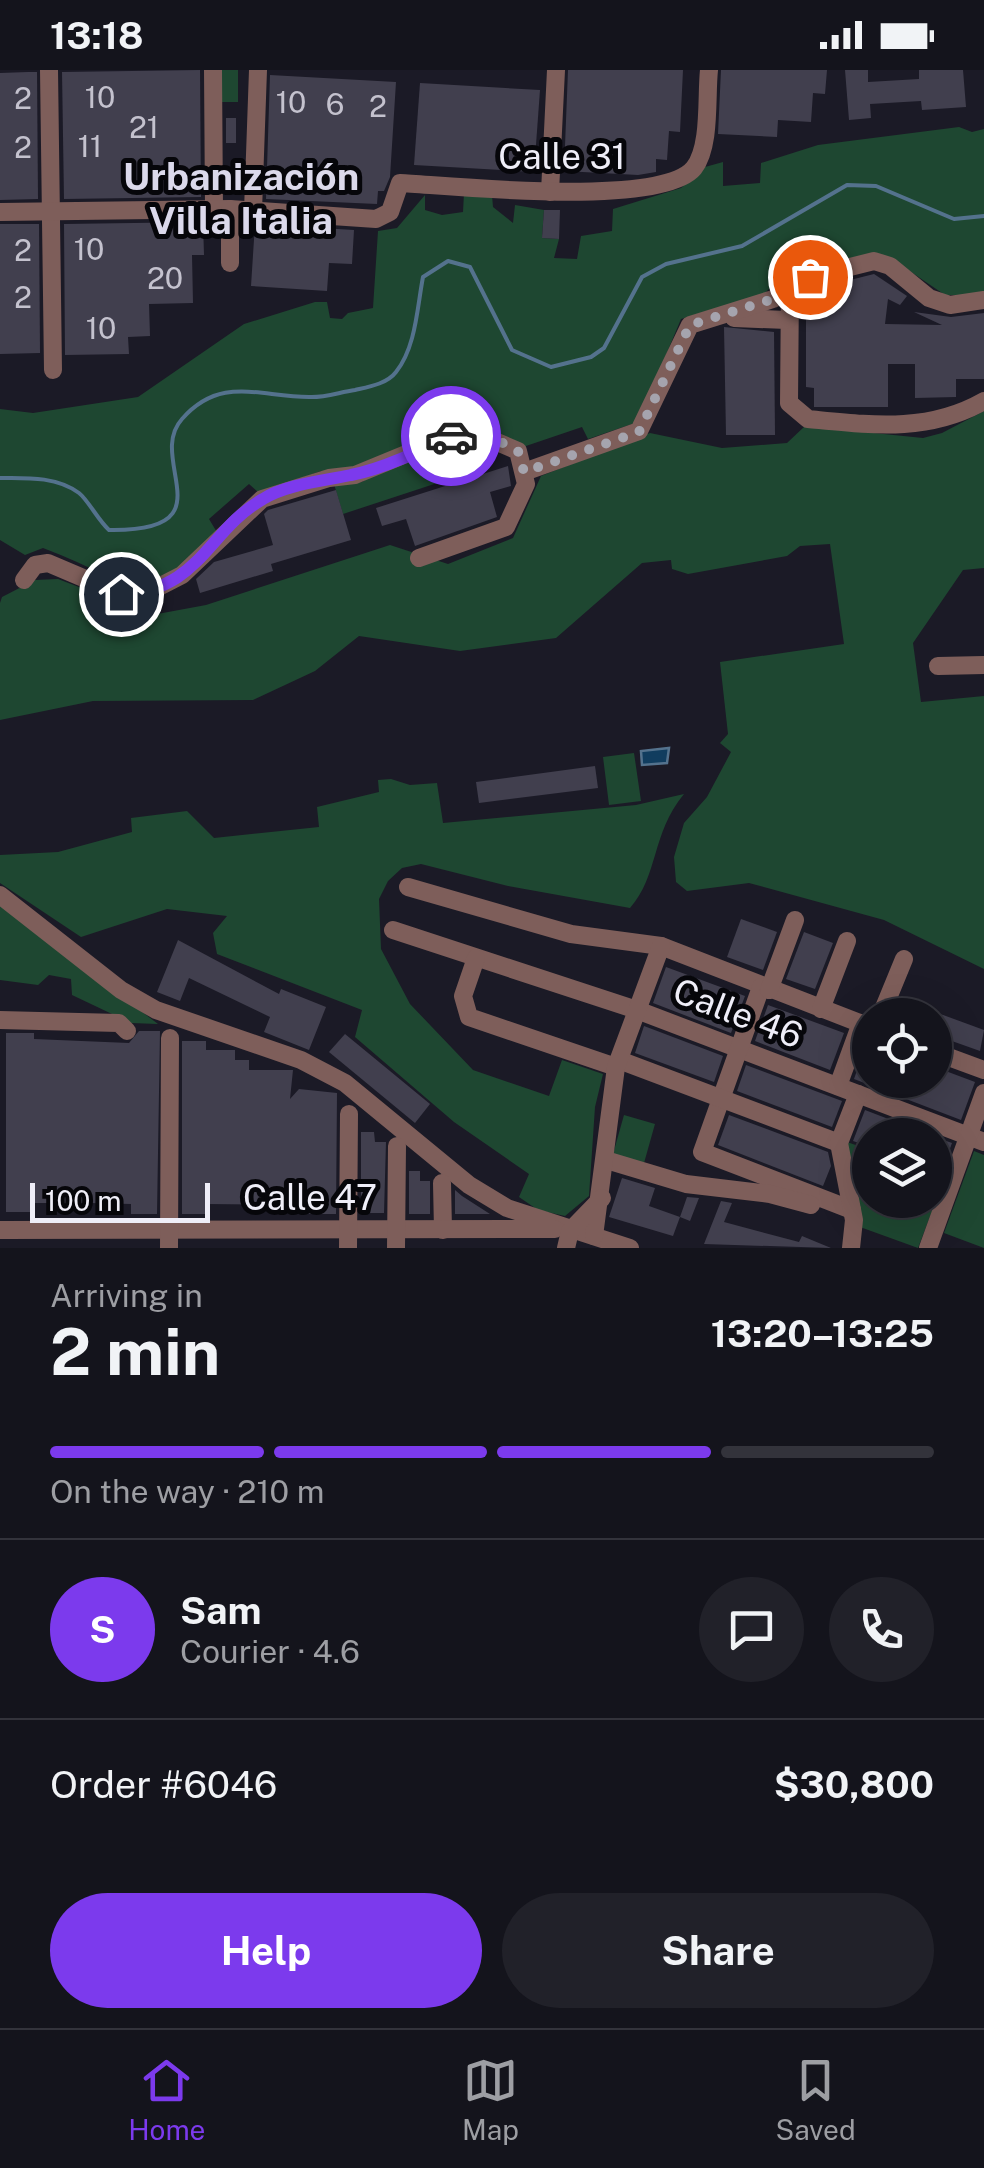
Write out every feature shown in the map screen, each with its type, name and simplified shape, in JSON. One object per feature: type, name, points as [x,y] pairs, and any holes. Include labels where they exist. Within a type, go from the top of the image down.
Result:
[{"type":"street","points":[[49,70],[53,370]]},
{"type":"street","points":[[213,70],[222,209],[230,263]]},
{"type":"street","points":[[0,212],[254,211],[258,70]]},
{"type":"street","points":[[550,192],[556,70]]},
{"type":"street","name":"Calle 31","points":[[254,211],[376,219],[390,212],[400,183],[550,192],[676,183],[694,168],[702,146],[709,70]]},
{"type":"street","points":[[524,472],[639,432],[690,325],[773,299],[790,286],[874,261],[890,266],[929,298],[950,305],[984,300]]},
{"type":"street","points":[[790,286],[788,403],[808,419],[920,426],[954,418],[984,401]]},
{"type":"street","points":[[719,318],[787,320]]},
{"type":"street","points":[[24,580],[35,565],[48,564],[121,594],[147,593],[182,575],[262,499],[329,478],[355,475],[457,433],[474,432],[518,451],[526,484],[506,527],[418,558]]},
{"type":"street","points":[[938,666],[984,665]]},
{"type":"street","points":[[408,887],[571,934],[652,945],[852,1020]]},
{"type":"street","points":[[0,895],[121,990],[166,1014],[301,1060],[345,1082],[469,1185],[507,1208],[574,1238],[630,1248]]},
{"type":"street","points":[[795,920],[739,1048],[702,1152],[852,1215]]},
{"type":"street","name":"Calle 46","points":[[393,930],[638,1010],[852,1092]]},
{"type":"street","points":[[820,1008],[847,941]]},
{"type":"street","points":[[574,1238],[602,1197],[617,1063],[638,1010],[652,945]]},
{"type":"street","points":[[476,958],[463,996],[468,1017],[617,1063],[839,1144]]},
{"type":"street","points":[[888,998],[904,958]]},
{"type":"street","points":[[0,1020],[119,1023],[127,1031]]},
{"type":"street","points":[[169,1238],[170,1038]]},
{"type":"street","points":[[838,1086],[852,1054]]},
{"type":"street","points":[[952,1058],[984,1070]]},
{"type":"street","points":[[928,1248],[975,1138],[984,1093]]},
{"type":"street","points":[[852,1210],[839,1144],[856,1098]]},
{"type":"street","name":"Calle 46","points":[[869,1098],[975,1138]]},
{"type":"street","points":[[348,1114],[348,1239]]},
{"type":"street","points":[[396,1239],[398,1146]]},
{"type":"street","points":[[606,1160],[686,1184],[770,1194],[852,1215]]},
{"type":"street","points":[[442,1182],[442,1230]]},
{"type":"street","points":[[851,1248],[853,1218]]},
{"type":"street","name":"Calle 47","points":[[0,1230],[169,1238],[396,1239],[442,1230],[483,1240],[574,1238]]},
{"type":"green space","points":[[220,70],[238,70],[238,102],[220,102]]},
{"type":"green space","points":[[959,127],[972,132],[984,129],[984,295],[945,295],[892,259],[858,257],[783,275],[764,294],[681,319],[638,422],[588,439],[582,427],[523,447],[471,417],[458,390],[422,405],[436,441],[355,471],[321,471],[259,493],[249,484],[209,519],[218,534],[167,575],[149,583],[118,581],[43,548],[25,555],[0,540],[0,409],[33,413],[138,397],[244,324],[315,302],[327,302],[330,318],[342,319],[348,313],[373,308],[378,231],[397,228],[425,195],[425,210],[442,215],[463,212],[464,193],[492,195],[493,207],[513,223],[515,205],[544,210],[542,238],[559,239],[554,258],[577,259],[581,236],[612,231],[613,209],[681,188],[705,167],[723,162],[723,186],[760,183],[761,163],[818,145]]},
{"type":"green space","points":[[984,411],[984,568],[963,570],[913,643],[921,702],[984,696],[984,969],[884,920],[749,883],[687,891],[676,882],[674,857],[684,823],[707,797],[731,752],[720,743],[728,734],[720,662],[844,644],[830,544],[800,546],[787,556],[688,574],[672,569],[671,560],[642,563],[556,638],[460,651],[359,636],[315,671],[253,700],[93,701],[0,720],[0,603],[2,597],[35,580],[58,579],[152,615],[206,605],[390,545],[448,564],[513,538],[541,476],[650,433],[722,448],[787,443],[805,426],[923,438],[942,433]]},
{"type":"green space","points":[[482,437],[492,465],[343,514],[334,484],[362,482],[379,471]]},
{"type":"green space","points":[[634,753],[641,801],[609,805],[603,757]]},
{"type":"green space","points":[[378,780],[410,785],[437,783],[443,823],[636,805],[684,794],[673,809],[646,882],[630,908],[508,886],[421,864],[402,868],[388,881],[379,899],[381,949],[410,1004],[473,1070],[549,1096],[562,1060],[603,1074],[595,1107],[589,1196],[565,1216],[538,1210],[519,1197],[529,1174],[454,1122],[355,1037],[362,1010],[217,954],[213,933],[227,916],[167,909],[81,937],[0,883],[0,855],[58,852],[132,832],[131,818],[187,811],[214,838],[319,827],[317,807],[379,792]]},
{"type":"green space","points":[[0,904],[158,1024],[131,1023],[72,995],[71,979],[49,975],[38,985],[0,980]]},
{"type":"green space","points":[[624,1115],[655,1124],[644,1163],[613,1154]]},
{"type":"green space","points":[[847,1142],[852,1144],[852,1175]]},
{"type":"green space","points":[[974,1151],[984,1155],[984,1248],[944,1233]]},
{"type":"green space","points":[[859,1218],[929,1218],[918,1248],[860,1227]]},
{"type":"water","points":[[669,748],[667,763],[642,765],[641,751]]},
{"type":"building","points":[[200,70],[201,197],[64,199],[62,72]]},
{"type":"building","points":[[568,70],[683,70],[680,132],[669,131],[667,160],[656,159],[656,172],[638,175],[564,171]]},
{"type":"building","points":[[721,70],[827,70],[825,94],[813,93],[811,122],[778,120],[777,137],[718,134]]},
{"type":"building","points":[[845,70],[868,70],[868,82],[919,79],[919,70],[963,70],[966,107],[922,110],[921,101],[870,104],[871,118],[849,120]]},
{"type":"building","points":[[37,72],[38,199],[0,200],[0,73]]},
{"type":"building","points":[[270,75],[396,82],[390,177],[384,191],[378,191],[377,204],[266,199]]},
{"type":"building","points":[[420,83],[540,90],[534,172],[414,165]]},
{"type":"building","points":[[226,118],[236,118],[236,143],[226,143]]},
{"type":"building","points":[[544,210],[560,210],[559,239],[542,238]]},
{"type":"building","points":[[203,222],[204,255],[192,255],[193,303],[149,304],[150,336],[128,337],[129,354],[65,355],[64,224]]},
{"type":"building","points":[[0,224],[39,224],[40,353],[0,354]]},
{"type":"building","points":[[255,224],[354,230],[352,264],[329,263],[327,291],[251,286]]},
{"type":"building","points":[[874,274],[907,296],[900,305],[888,299],[885,324],[942,325],[914,312],[951,317],[984,313],[984,379],[956,379],[956,397],[915,398],[915,364],[888,364],[888,407],[814,407],[814,388],[806,387],[806,294],[846,294],[846,281]]},
{"type":"building","points":[[724,327],[774,332],[775,435],[726,435]]},
{"type":"building","points":[[508,466],[511,486],[490,492],[497,517],[415,546],[406,519],[382,526],[376,508]]},
{"type":"building","points":[[336,490],[351,540],[271,564],[273,571],[200,593],[196,579],[214,562],[273,545],[264,514],[268,510]]},
{"type":"building","points":[[595,766],[598,788],[479,803],[476,782]]},
{"type":"building","points":[[741,919],[777,932],[763,970],[727,957]]},
{"type":"building","points":[[804,932],[833,943],[815,989],[786,979]]},
{"type":"building","points":[[178,940],[279,994],[281,989],[326,1007],[309,1050],[264,1032],[270,1017],[189,978],[180,1001],[157,992]]},
{"type":"building","points":[[666,967],[745,996],[731,1033],[653,1003]]},
{"type":"building","points":[[768,1005],[844,1033],[830,1070],[755,1041]]},
{"type":"building","points":[[952,1018],[984,1030],[980,1051],[952,1041]]},
{"type":"building","points":[[644,1026],[723,1056],[714,1082],[635,1053]]},
{"type":"building","points":[[139,1031],[160,1031],[157,1214],[131,1214],[131,1204],[90,1203],[34,1203],[34,1212],[6,1212],[6,1033],[34,1033],[34,1039],[129,1043]]},
{"type":"building","points":[[345,1034],[430,1104],[415,1123],[329,1052]]},
{"type":"building","points":[[182,1041],[206,1041],[206,1050],[235,1050],[235,1060],[249,1060],[249,1070],[293,1070],[290,1099],[299,1089],[337,1093],[336,1214],[309,1214],[309,1205],[206,1204],[206,1214],[182,1214]]},
{"type":"building","points":[[746,1065],[842,1101],[832,1127],[737,1091]]},
{"type":"building","points":[[952,1073],[975,1082],[961,1120],[904,1098],[952,1098]]},
{"type":"building","points":[[865,1110],[886,1118],[862,1118]]},
{"type":"building","points":[[729,1115],[828,1152],[831,1166],[823,1186],[718,1145]]},
{"type":"building","points":[[361,1132],[374,1132],[375,1142],[386,1142],[384,1213],[361,1213]]},
{"type":"building","points":[[409,1171],[420,1171],[420,1181],[430,1181],[430,1214],[409,1214]]},
{"type":"building","points":[[622,1178],[655,1188],[649,1206],[680,1217],[673,1236],[609,1217]]},
{"type":"building","points":[[455,1190],[462,1196],[490,1214],[455,1214]]},
{"type":"building","points":[[687,1197],[699,1198],[690,1221],[680,1217]]},
{"type":"building","points":[[721,1201],[732,1203],[724,1222],[799,1242],[802,1236],[831,1248],[704,1244]]},
{"type":"waterway","points":[[0,478],[40,479],[70,487],[109,530],[146,527],[167,519],[176,507],[173,436],[182,419],[197,405],[211,397],[241,392],[320,397],[366,388],[388,379],[408,351],[423,277],[448,261],[470,267],[512,350],[551,367],[591,357],[604,348],[642,277],[666,264],[742,246],[847,185],[876,186],[954,219],[984,216]]},
{"type":"way so far","points":[[451,436],[474,432],[494,439],[518,451],[524,472],[639,432],[690,325],[773,299],[810,277]]},
{"type":"district","name":"Urbanización Villa Italia","points":[[241,198]]},
{"type":"route","points":[[121,594],[147,593],[182,575],[262,499],[329,478],[355,475],[451,436]]}]
